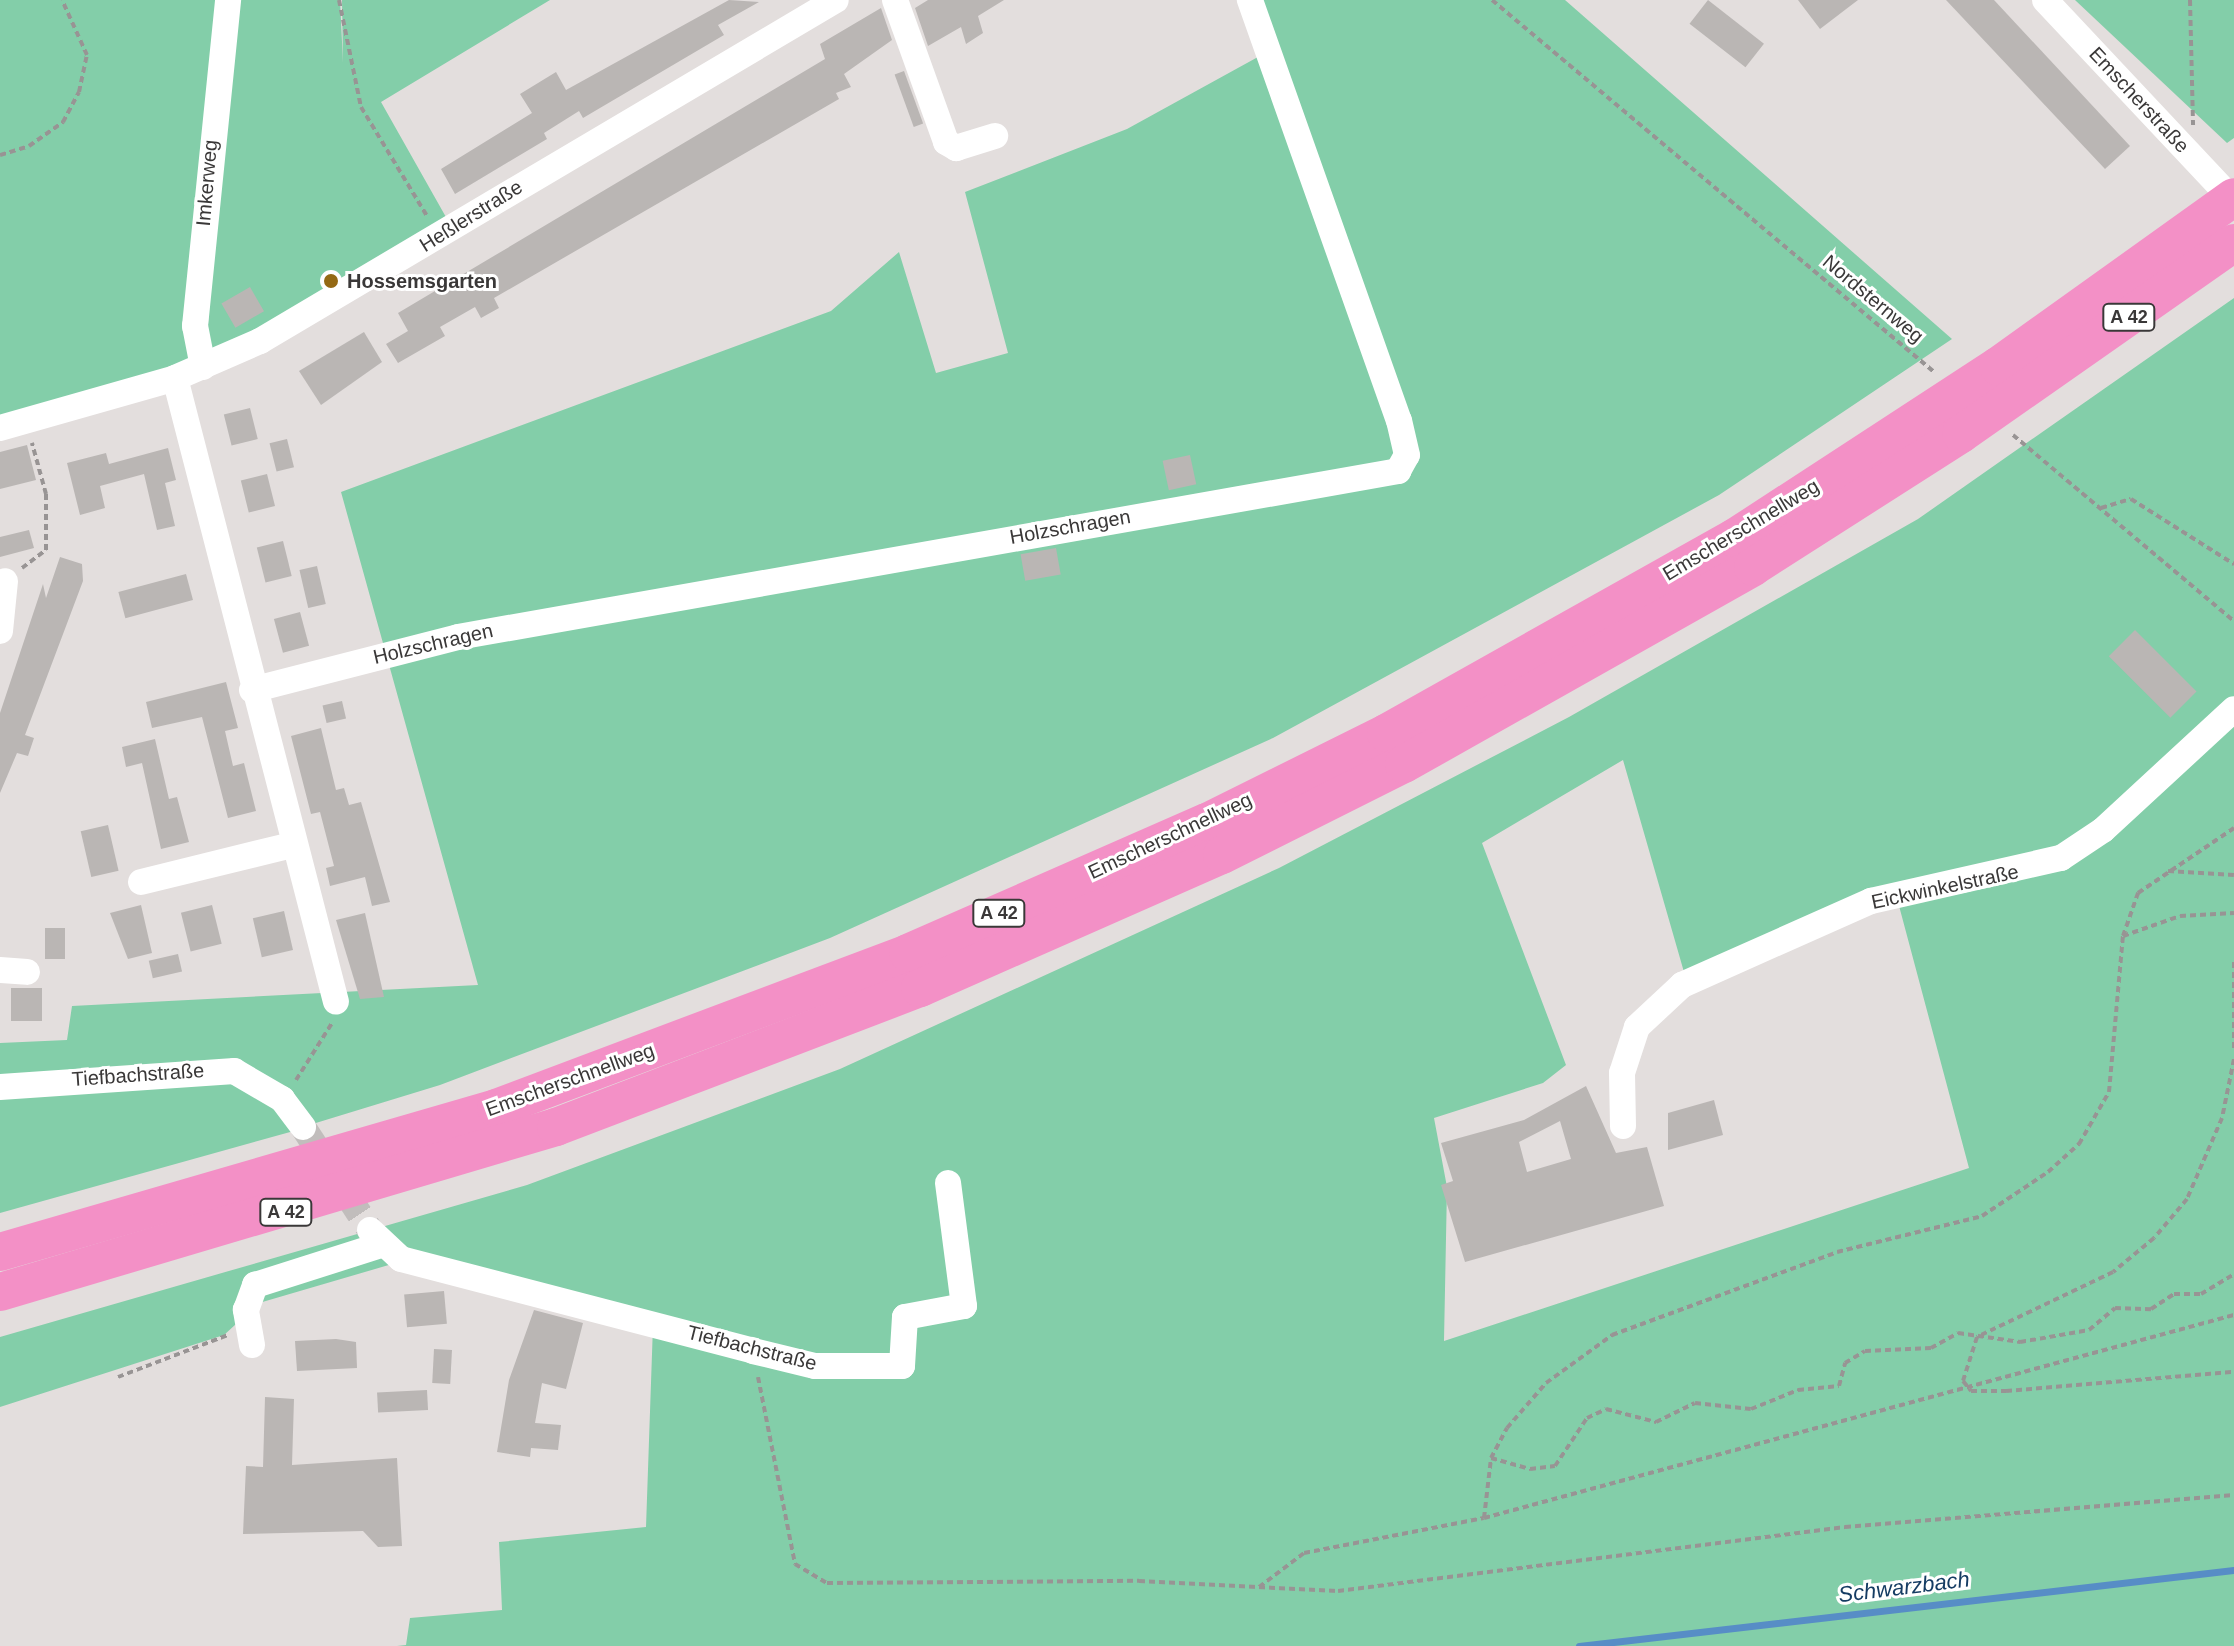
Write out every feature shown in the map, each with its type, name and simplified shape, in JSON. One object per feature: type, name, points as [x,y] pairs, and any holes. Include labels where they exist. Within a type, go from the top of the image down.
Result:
[{"type":"highway","name":"Emscherschnellweg","points":[[4,1292],[556,1127],[920,988],[1122,900],[1418,757],[1753,567],[1961,434],[2011,378],[2224,206]]},
{"type":"highway","name":"Emscherschnellweg","points":[[0,1252],[496,1108],[908,953],[1207,822],[1386,733],[1734,538],[1936,396],[2011,378],[2234,243]]},
{"type":"street","name":"Imkerweg","points":[[203,367],[195,326],[228,0]]},
{"type":"street","name":"Heßlerstraße","points":[[13,424],[175,378],[203,367],[439,236],[836,0]]},
{"type":"street","points":[[895,0],[946,142],[956,148],[995,136]]},
{"type":"street","name":"Holzschragen","points":[[252,690],[458,637],[1398,471],[1407,455],[1399,421],[1250,0]]},
{"type":"street","name":"Emscherstraße","points":[[2045,0],[2178,141],[2224,206]]},
{"type":"street","points":[[175,378],[252,690],[336,1002]]},
{"type":"street","points":[[0,631],[5,581]]},
{"type":"street","name":"Eickwinkelstraße","points":[[1623,1126],[1622,1073],[1637,1027],[1682,985],[1871,901],[2061,858],[2103,830],[2234,709]]},
{"type":"street","points":[[141,882],[292,845]]},
{"type":"street","points":[[0,970],[27,972]]},
{"type":"street","name":"Tiefbachstraße","points":[[0,1087],[207,1069],[234,1071],[282,1099],[303,1127]]},
{"type":"street","name":"Tiefbachstraße","points":[[251,1337],[247,1296],[255,1285],[377,1237],[401,1259],[753,1351],[815,1366],[902,1366],[905,1317],[964,1306],[948,1183]]},
{"type":"path","points":[[0,155],[29,146],[63,122],[79,92],[87,55],[62,0]]},
{"type":"path","points":[[339,0],[361,107],[439,236]]},
{"type":"path","name":"Nordsternweg","points":[[1492,0],[1936,396]]},
{"type":"path","points":[[2178,141],[2198,121],[2190,0]]},
{"type":"path","points":[[5,581],[46,550],[46,494],[13,424]]},
{"type":"path","points":[[2002,427],[2234,621]]},
{"type":"path","points":[[2101,508],[2131,499],[2234,564]]},
{"type":"path","points":[[1484,1518],[1491,1458],[1546,1383],[1612,1335],[1837,1252],[1982,1216],[2048,1172],[2079,1144],[2109,1092],[2123,936],[2138,893],[2166,871],[2234,828]]},
{"type":"path","points":[[2166,871],[2234,875]]},
{"type":"path","points":[[2123,936],[2180,916],[2234,913]]},
{"type":"path","points":[[2234,962],[2234,1048]]},
{"type":"path","points":[[282,1099],[330,1026],[336,1002]]},
{"type":"path","points":[[1971,1391],[1963,1368],[1977,1337],[2113,1272],[2154,1238],[2187,1199],[2222,1118],[2234,1059]]},
{"type":"path","points":[[1491,1458],[1530,1469],[1555,1466],[1587,1418],[1606,1409],[1656,1422],[1695,1403],[1751,1409],[1798,1390],[1839,1386],[1845,1363],[1865,1351],[1931,1348],[1958,1333],[2020,1342],[2089,1330],[2115,1308],[2151,1309],[2174,1294],[2201,1294],[2234,1274]]},
{"type":"path","points":[[1259,1587],[1304,1553],[1484,1518],[1971,1391],[2234,1315]]},
{"type":"path","points":[[118,1377],[251,1337]]},
{"type":"path","points":[[753,1351],[789,1541],[806,1575],[850,1584],[1259,1587],[1338,1591],[1845,1527],[2234,1495]]},
{"type":"path","points":[[1971,1391],[2234,1372]]},
{"type":"green space","points":[[0,0],[225,0],[201,366],[0,426]]},
{"type":"green space","points":[[232,0],[340,0],[343,63],[342,0],[550,0],[381,102],[451,226],[205,365]]},
{"type":"green space","points":[[1261,0],[1565,0],[1952,339],[1719,495],[1273,738],[830,938],[440,1085],[306,1126],[268,1084],[0,1085],[0,1043],[67,1040],[72,1006],[478,985],[341,492],[831,311],[899,252],[936,373],[1008,353],[965,192],[1127,129],[1267,52]]},
{"type":"green space","points":[[2075,0],[2234,0],[2234,138],[2227,143]]},
{"type":"green space","points":[[2234,298],[2234,1646],[397,1646],[406,1645],[410,1618],[502,1610],[499,1542],[646,1527],[653,1325],[399,1262],[259,1303],[224,1335],[0,1407],[0,1337],[527,1185],[840,1069],[1279,868],[1569,717],[1918,519]],"holes":[[[1623,760],[1688,986],[1898,902],[1969,1168],[1444,1341],[1447,1187],[1434,1118],[1543,1083],[1566,1065],[1482,843]]]},
{"type":"green space","points":[[233,1073],[301,1129],[0,1213],[0,1089]]},
{"type":"building","points":[[729,0],[759,2],[718,25],[724,35],[583,118],[579,111],[544,133],[547,139],[455,194],[441,169],[532,113],[520,94],[556,72],[566,90]]},
{"type":"building","points":[[928,0],[1004,0],[978,16],[983,33],[966,44],[961,27],[928,46],[915,8]]},
{"type":"building","points":[[1708,0],[1764,44],[1745,67],[1690,24]]},
{"type":"building","points":[[1798,0],[1858,0],[1820,29]]},
{"type":"building","points":[[1946,0],[1994,0],[2130,146],[2105,169]]},
{"type":"building","points":[[881,8],[892,40],[844,74],[851,87],[836,93],[839,99],[494,298],[499,308],[481,318],[475,307],[440,327],[445,336],[398,363],[386,344],[408,331],[398,313],[825,59],[820,44]]},
{"type":"building","points":[[904,71],[923,124],[914,127],[895,74]]},
{"type":"building","points":[[250,287],[264,311],[235,328],[221,304]]},
{"type":"building","points":[[364,332],[382,362],[321,405],[299,371]]},
{"type":"building","points":[[250,408],[258,439],[232,446],[224,415]]},
{"type":"building","points":[[287,439],[294,467],[277,471],[270,443]]},
{"type":"building","points":[[27,445],[36,480],[0,489],[0,452]]},
{"type":"building","points":[[168,448],[176,480],[165,483],[175,526],[157,530],[144,474],[100,486],[105,508],[80,515],[67,463],[106,453],[109,464]]},
{"type":"building","points":[[1190,455],[1196,484],[1169,490],[1163,461]]},
{"type":"building","points":[[267,474],[275,506],[249,513],[241,481]]},
{"type":"building","points":[[29,530],[34,548],[0,557],[0,537]]},
{"type":"building","points":[[283,541],[292,576],[266,582],[257,548]]},
{"type":"building","points":[[1056,548],[1061,575],[1025,581],[1021,554]]},
{"type":"building","points":[[60,557],[82,564],[83,581],[25,735],[34,738],[28,756],[17,753],[0,793],[0,713],[43,584],[46,598]]},
{"type":"building","points":[[317,566],[326,604],[308,608],[299,570]]},
{"type":"building","points":[[186,574],[193,600],[125,618],[118,592]]},
{"type":"building","points":[[300,612],[309,646],[283,653],[274,619]]},
{"type":"building","points":[[2135,630],[2197,692],[2170,718],[2109,656]]},
{"type":"building","points":[[226,682],[238,728],[225,731],[233,766],[244,763],[256,811],[228,818],[202,717],[152,728],[146,702]]},
{"type":"building","points":[[342,701],[346,719],[327,723],[323,705]]},
{"type":"building","points":[[321,728],[336,790],[344,788],[349,805],[361,802],[390,902],[372,906],[365,877],[330,886],[326,868],[334,866],[320,812],[311,814],[291,736]]},
{"type":"building","points":[[155,739],[169,799],[177,797],[189,842],[161,849],[142,763],[126,767],[122,747]]},
{"type":"building","points":[[108,825],[119,871],[91,877],[81,831]]},
{"type":"building","points":[[141,905],[152,953],[128,959],[110,913]]},
{"type":"building","points":[[212,905],[222,944],[191,952],[181,913]]},
{"type":"building","points":[[284,911],[293,950],[262,957],[253,918]]},
{"type":"building","points":[[365,913],[384,997],[360,999],[336,920]]},
{"type":"building","points":[[45,928],[65,928],[65,959],[45,959]]},
{"type":"building","points":[[178,954],[182,972],[153,978],[149,961]]},
{"type":"building","points":[[11,988],[42,988],[42,1021],[11,1021]]},
{"type":"building","points":[[1586,1086],[1616,1153],[1647,1147],[1664,1206],[1465,1262],[1441,1185],[1453,1181],[1441,1143],[1524,1120]],"holes":[[[1560,1121],[1571,1159],[1527,1172],[1519,1142]]]},
{"type":"building","points":[[1714,1100],[1723,1135],[1668,1150],[1668,1113]]},
{"type":"building","points":[[444,1291],[447,1324],[407,1327],[404,1294]]},
{"type":"building","points":[[534,1310],[583,1323],[566,1389],[542,1383],[535,1423],[561,1425],[558,1450],[531,1448],[530,1457],[497,1452],[509,1380]]},
{"type":"building","points":[[336,1339],[356,1342],[357,1368],[297,1371],[295,1341]]},
{"type":"building","points":[[434,1349],[452,1350],[450,1384],[432,1383]]},
{"type":"building","points":[[427,1390],[428,1410],[378,1413],[377,1393]]},
{"type":"building","points":[[265,1397],[294,1399],[292,1465],[397,1458],[402,1546],[378,1547],[363,1531],[243,1534],[246,1466],[263,1467]]},
{"type":"waterway","name":"Schwarzbach","points":[[1579,1646],[2234,1570]]},
{"type":"tunnel","points":[[303,1127],[370,1230]]},
{"type":"place","name":"Hossemsgarten","points":[[331,281]]}]
